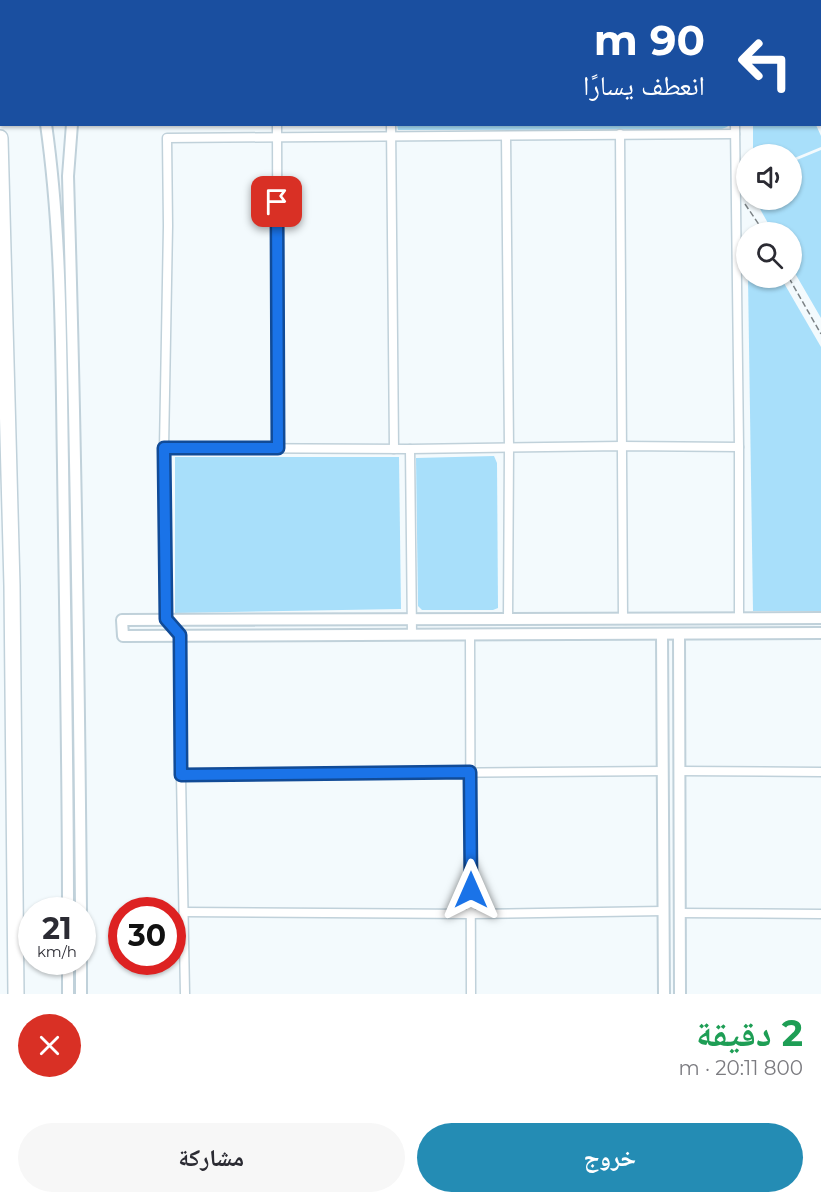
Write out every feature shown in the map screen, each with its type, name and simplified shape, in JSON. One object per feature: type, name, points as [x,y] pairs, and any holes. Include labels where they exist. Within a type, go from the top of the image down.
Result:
[{"type":"highway","points":[[0,138],[12,586],[16,994]]},
{"type":"street","points":[[46,126],[55,199],[60,323],[68,897]]},
{"type":"street","points":[[72,126],[68,176],[76,441],[81,897]]},
{"type":"street","points":[[277,126],[278,448]]},
{"type":"street","points":[[391,126],[394,448]]},
{"type":"street","points":[[184,897],[180,635],[166,619],[164,448],[168,226],[167,138],[506,136],[735,129],[736,191]]},
{"type":"street","points":[[620,134],[623,618]]},
{"type":"street","points":[[506,136],[508,619]]},
{"type":"street","points":[[736,210],[739,618]]},
{"type":"street","points":[[164,448],[739,447]]},
{"type":"street","points":[[410,448],[412,635]]},
{"type":"street","points":[[774,618],[775,634]]},
{"type":"street","points":[[821,618],[122,620],[123,636],[821,633]]},
{"type":"street","points":[[662,634],[664,994]]},
{"type":"street","points":[[679,634],[680,994]]},
{"type":"street","points":[[470,635],[471,994]]},
{"type":"street","points":[[181,775],[663,771]]},
{"type":"street","points":[[680,771],[821,772]]},
{"type":"street","points":[[663,842],[680,842]]},
{"type":"street","points":[[186,912],[471,914],[663,911]]},
{"type":"street","points":[[680,913],[821,914]]},
{"type":"street","points":[[68,975],[68,994]]},
{"type":"street","points":[[81,975],[81,994]]},
{"type":"street","points":[[185,975],[185,994]]},
{"type":"path","points":[[795,288],[821,334]]},
{"type":"shaded area","points":[[397,126],[728,126],[722,129],[398,130]]},
{"type":"shaded area","points":[[753,126],[816,126],[821,136],[821,147],[802,155],[802,144],[753,144]]},
{"type":"shaded area","points":[[821,150],[821,318],[802,285],[802,222],[767,222],[761,210],[802,210],[802,158]]},
{"type":"shaded area","points":[[748,288],[787,288],[821,347],[821,611],[753,611]]},
{"type":"shaded area","points":[[494,456],[497,463],[498,608],[493,610],[422,610],[418,606],[416,458]]},
{"type":"shaded area","points":[[175,457],[399,457],[401,609],[175,613]]},
{"type":"route","points":[[277,202],[278,448],[164,448],[166,619],[180,635],[181,775],[470,772],[471,890]]}]
